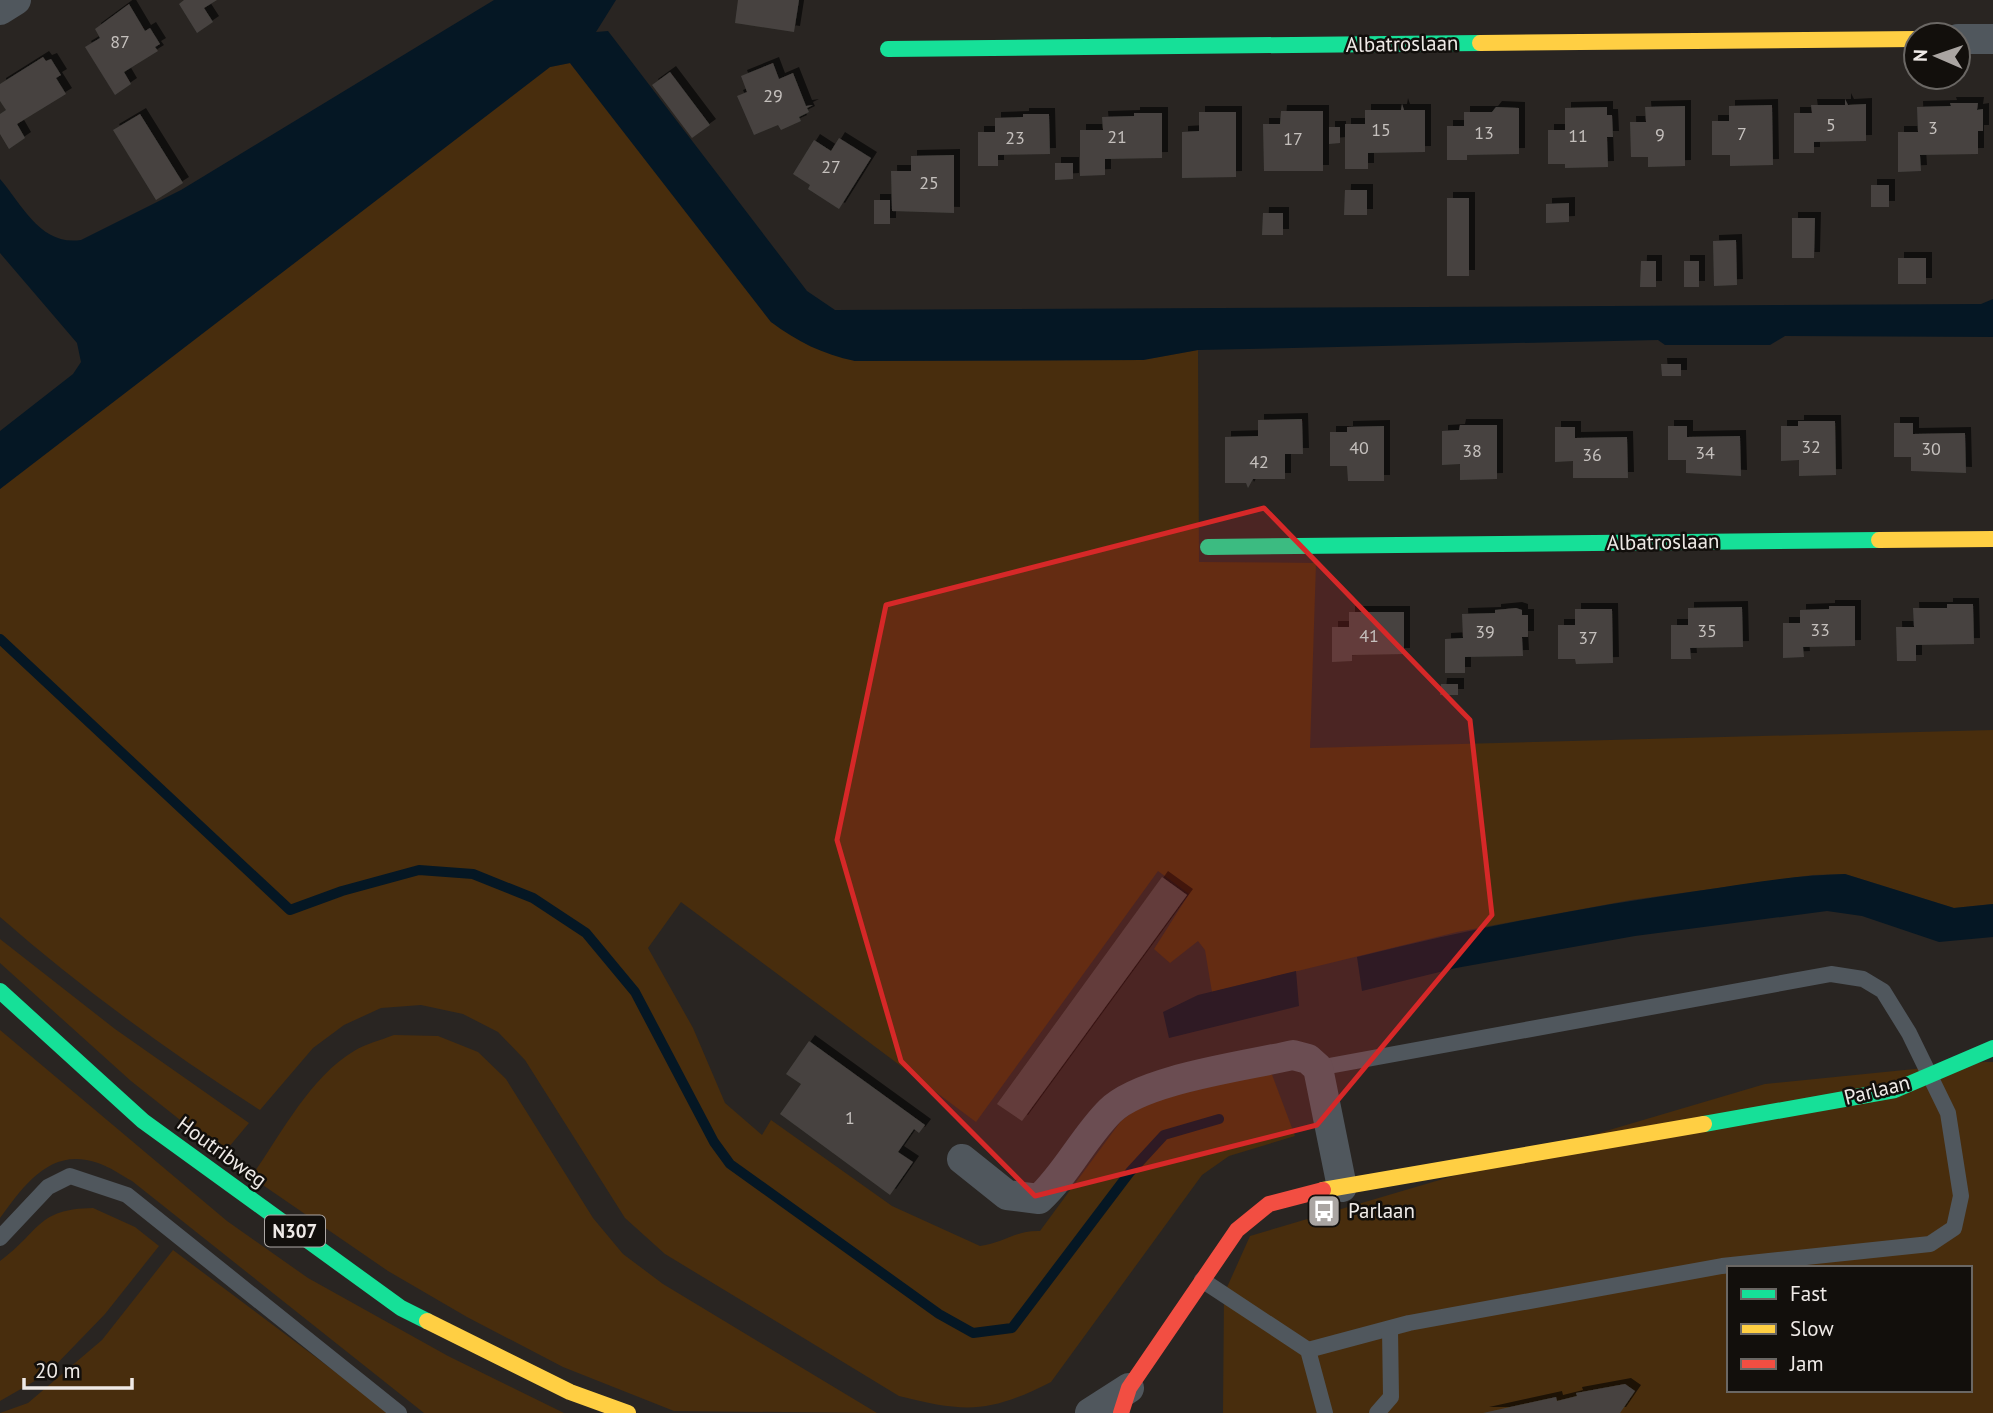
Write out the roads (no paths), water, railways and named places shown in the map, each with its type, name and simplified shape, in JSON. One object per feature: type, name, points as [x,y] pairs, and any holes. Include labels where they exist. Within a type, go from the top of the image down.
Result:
[{"type":"street","points":[[0,10],[16,0]]},
{"type":"street","points":[[1972,39],[1993,39]]},
{"type":"street","name":"Albatroslaan","points":[[888,49],[1902,40]]},
{"type":"street","name":"Albatroslaan","points":[[1208,547],[1993,539]]},
{"type":"street","name":"Houtribweg","points":[[0,991],[143,1121],[401,1308],[570,1392],[628,1413]]},
{"type":"street","name":"Parlaan","points":[[1090,1413],[1125,1401],[1237,1230],[1269,1204],[1302,1194],[1895,1090],[1983,1049],[1993,1048]]},
{"type":"street","points":[[962,1158],[1007,1195],[1039,1199],[1056,1184],[1110,1110],[1144,1089],[1293,1055],[1308,1059],[1318,1068],[1342,1187]]},
{"type":"lane","points":[[1308,1350],[1390,1328],[1722,1266],[1930,1244],[1954,1228],[1961,1196],[1948,1113],[1909,1033],[1883,991],[1863,979],[1831,974],[1318,1068]]},
{"type":"lane","points":[[0,1238],[48,1186],[70,1175],[127,1195],[399,1413]]},
{"type":"lane","points":[[1202,1280],[1308,1350],[1325,1413]]},
{"type":"lane","points":[[1377,1413],[1391,1397],[1390,1328]]},
{"type":"water","points":[[494,0],[616,0],[596,32],[608,31],[807,291],[835,310],[1981,304],[1993,299],[1993,337],[1785,336],[1770,345],[1665,345],[1658,340],[1198,350],[1143,360],[855,361],[811,346],[771,322],[570,63],[550,67],[0,489],[0,431],[73,374],[81,362],[77,343],[0,253],[0,179],[25,212],[44,230],[55,237],[81,240],[181,190]]},
{"type":"water","points":[[1845,874],[1954,908],[1993,904],[1993,937],[1939,942],[1862,916],[1827,911],[1635,936],[1456,968],[1362,991],[1357,957],[1484,928],[1612,904],[1771,880]]},
{"type":"water","points":[[1296,971],[1299,1006],[1169,1038],[1163,1012],[1198,995]]},
{"type":"waterway","points":[[0,639],[290,910],[342,891],[419,870],[473,874],[533,898],[586,933],[635,992],[714,1142],[730,1164],[939,1314],[973,1333],[1012,1328],[1130,1172],[1164,1135],[1219,1119]]},
{"type":"place","name":"Parlaan","points":[[1324,1211]]}]
